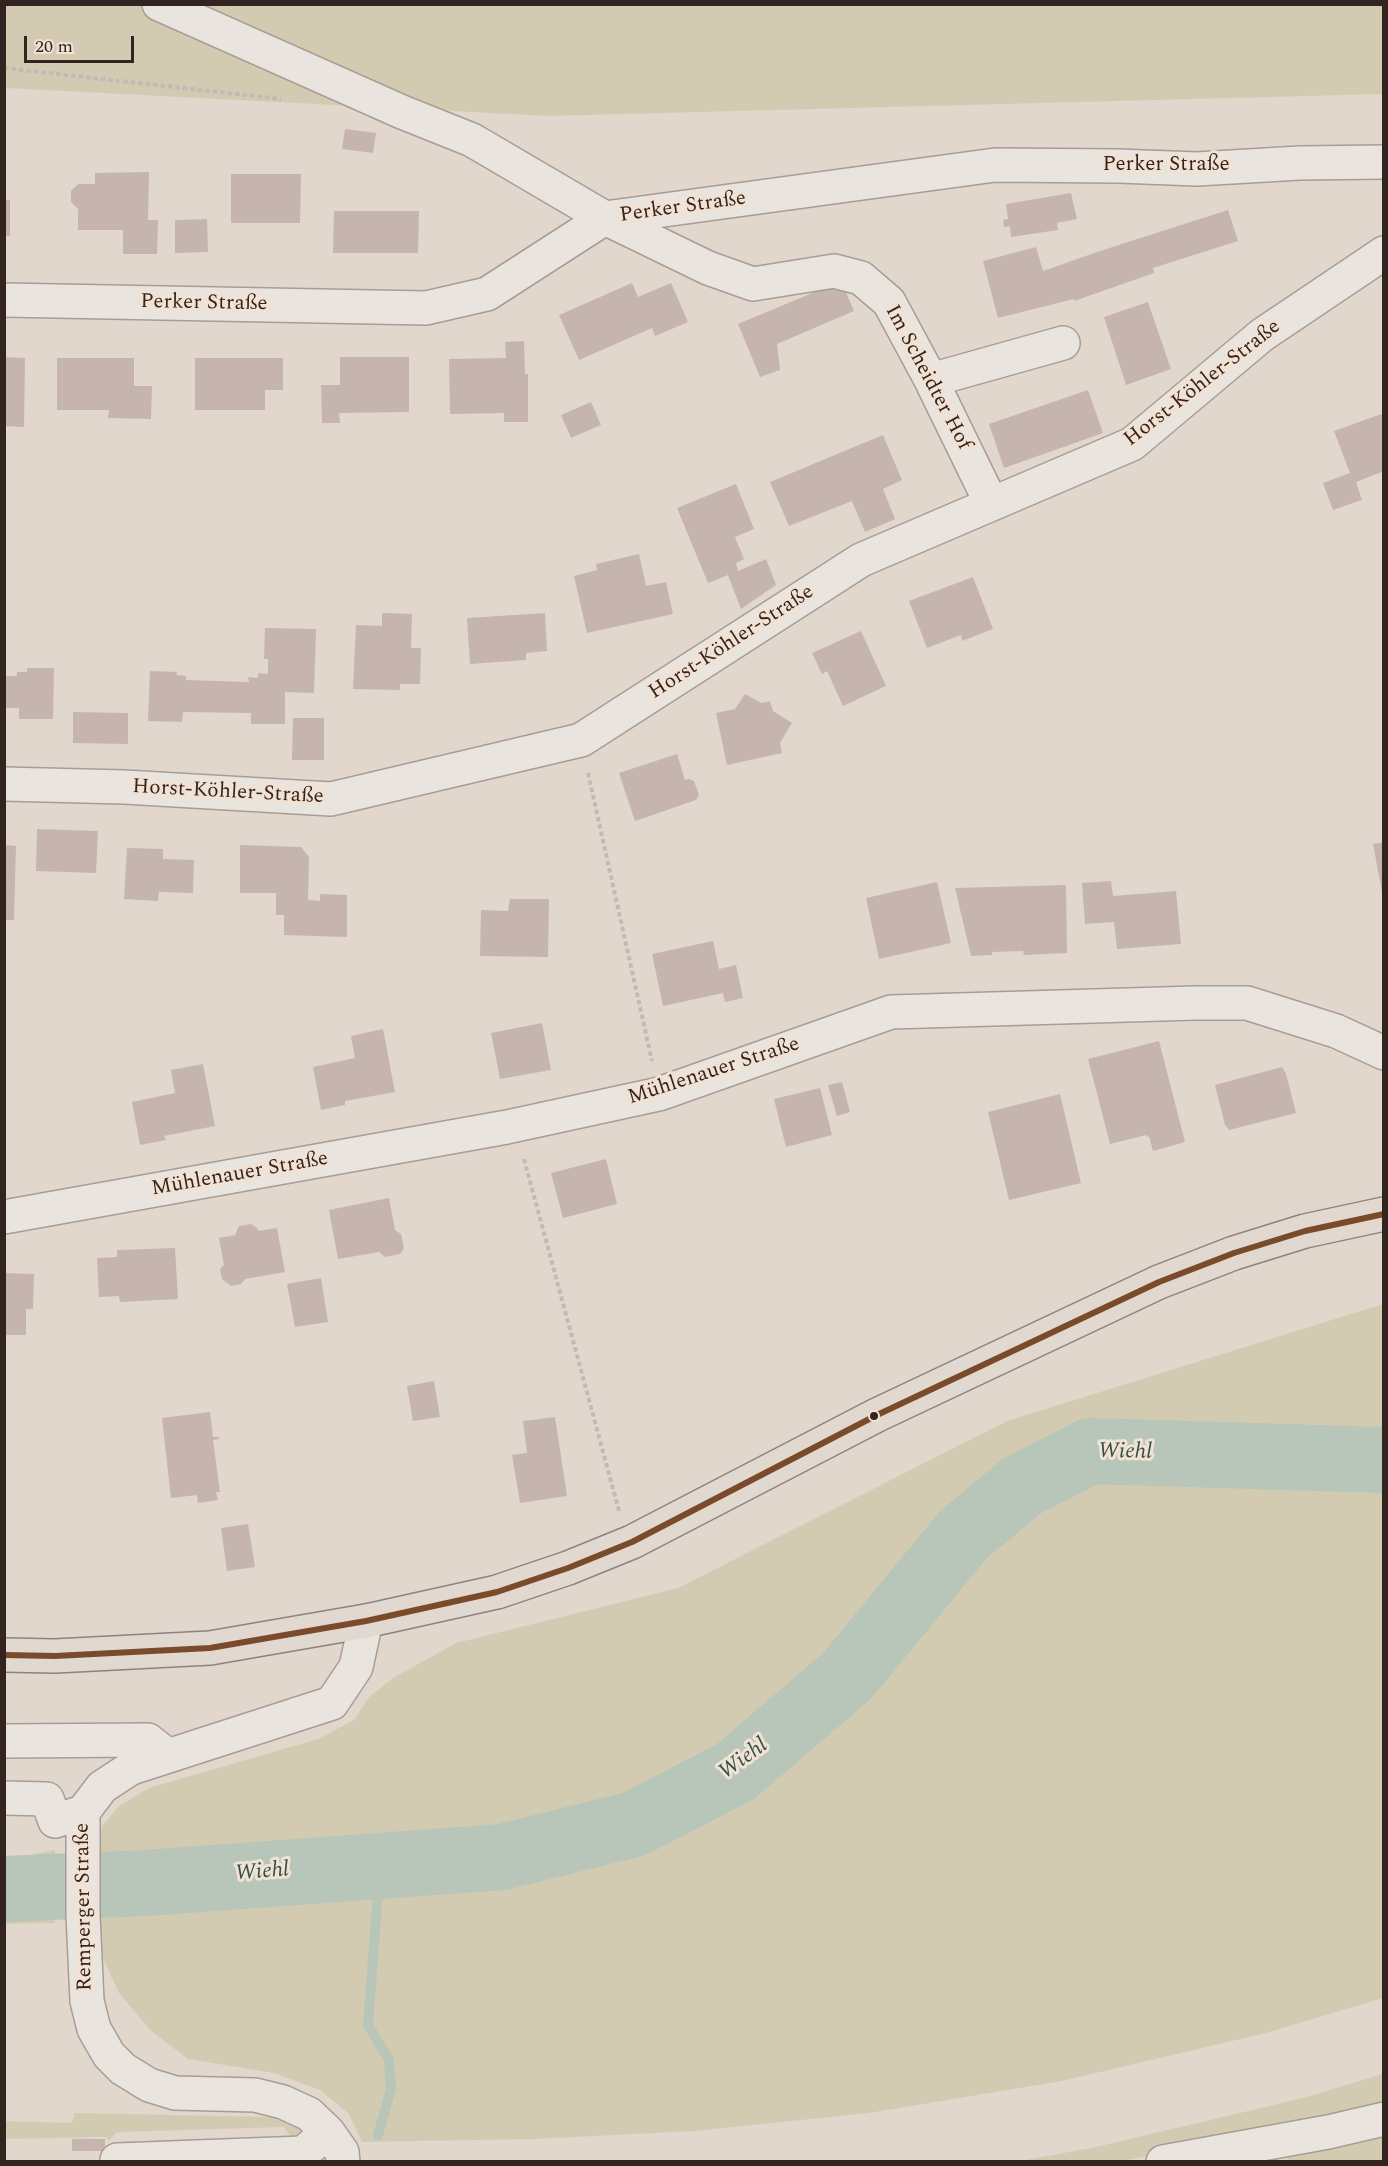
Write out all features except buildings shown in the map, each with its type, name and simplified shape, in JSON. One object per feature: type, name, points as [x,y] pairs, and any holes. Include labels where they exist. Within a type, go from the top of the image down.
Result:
[{"type":"main road","points":[[4,1654],[55,1656],[210,1648],[366,1621],[497,1593],[632,1542],[877,1415],[1159,1282],[1234,1253],[1305,1231],[1383,1214]]},
{"type":"street","name":"Im Scheidter Hof","points":[[159,4],[402,112],[472,140],[605,218],[708,268],[753,284],[834,271],[861,278],[889,302],[931,380],[991,504]]},
{"type":"street","name":"Perker Straße","points":[[4,300],[426,308],[487,294],[605,218],[995,165],[1197,169],[1300,163],[1383,162]]},
{"type":"street","name":"Horst-Köhler-Straße","points":[[4,784],[124,787],[331,799],[581,740],[861,560],[1132,444],[1262,335],[1383,253]]},
{"type":"street","points":[[931,380],[1063,343]]},
{"type":"street","name":"Mühlenauer Straße","points":[[4,1217],[515,1125],[659,1094],[891,1012],[1246,1003],[1336,1031],[1383,1053]]},
{"type":"street","name":"Remperger Straße","points":[[343,2162],[342,2152],[328,2132],[309,2114],[283,2102],[255,2095],[175,2093],[149,2085],[123,2069],[109,2055],[94,2029],[87,2001],[81,1848],[83,1812],[102,1787],[131,1768],[332,1703],[356,1667],[366,1621]]},
{"type":"street","points":[[4,1741],[148,1740],[168,1756]]},
{"type":"street","points":[[4,1798],[47,1799],[55,1821],[83,1812]]},
{"type":"street","points":[[1164,2162],[1328,2132],[1383,2119]]},
{"type":"street","points":[[117,2160],[303,2153],[328,2132]]},
{"type":"path","points":[[4,68],[285,99]]},
{"type":"path","points":[[581,740],[659,1094]]},
{"type":"path","points":[[515,1125],[617,1507],[632,1542]]},
{"type":"shaded area","points":[[4,5],[1383,5],[1383,94],[549,116],[5,88]]},
{"type":"shaded area","points":[[1383,1304],[1383,1998],[1266,2033],[1062,2081],[869,2113],[694,2131],[535,2139],[362,2142],[349,2114],[320,2090],[274,2073],[188,2059],[150,2030],[119,1993],[101,1954],[95,1854],[102,1826],[119,1806],[149,1788],[318,1739],[354,1720],[369,1697],[393,1678],[456,1643],[678,1588],[1007,1421]]},
{"type":"shaded area","points":[[55,1850],[55,1923],[5,1924],[5,1860]]},
{"type":"shaded area","points":[[1383,2074],[1383,2111],[1328,2124],[1121,2161],[1014,2162],[1096,2147],[1303,2098]]},
{"type":"shaded area","points":[[75,2113],[270,2117],[293,2123],[308,2133],[299,2146],[283,2127],[117,2132],[109,2141],[106,2137],[5,2139],[5,2121],[72,2123]]},
{"type":"shaded area","points":[[1383,2129],[1383,2161],[1288,2161],[1288,2156]]},
{"type":"waterway","name":"Wiehl","points":[[4,1889],[146,1883],[502,1857],[634,1824],[735,1772],[847,1676],[963,1535],[1022,1486],[1090,1451],[1384,1460]]},
{"type":"waterway","points":[[378,2135],[391,2089],[389,2060],[368,2025],[380,1866]]},
{"type":"transit line","points":[[4,1655],[55,1656],[210,1648],[366,1621],[497,1592],[568,1568],[632,1542],[877,1415],[1159,1282],[1234,1253],[1305,1231],[1384,1214]]}]
